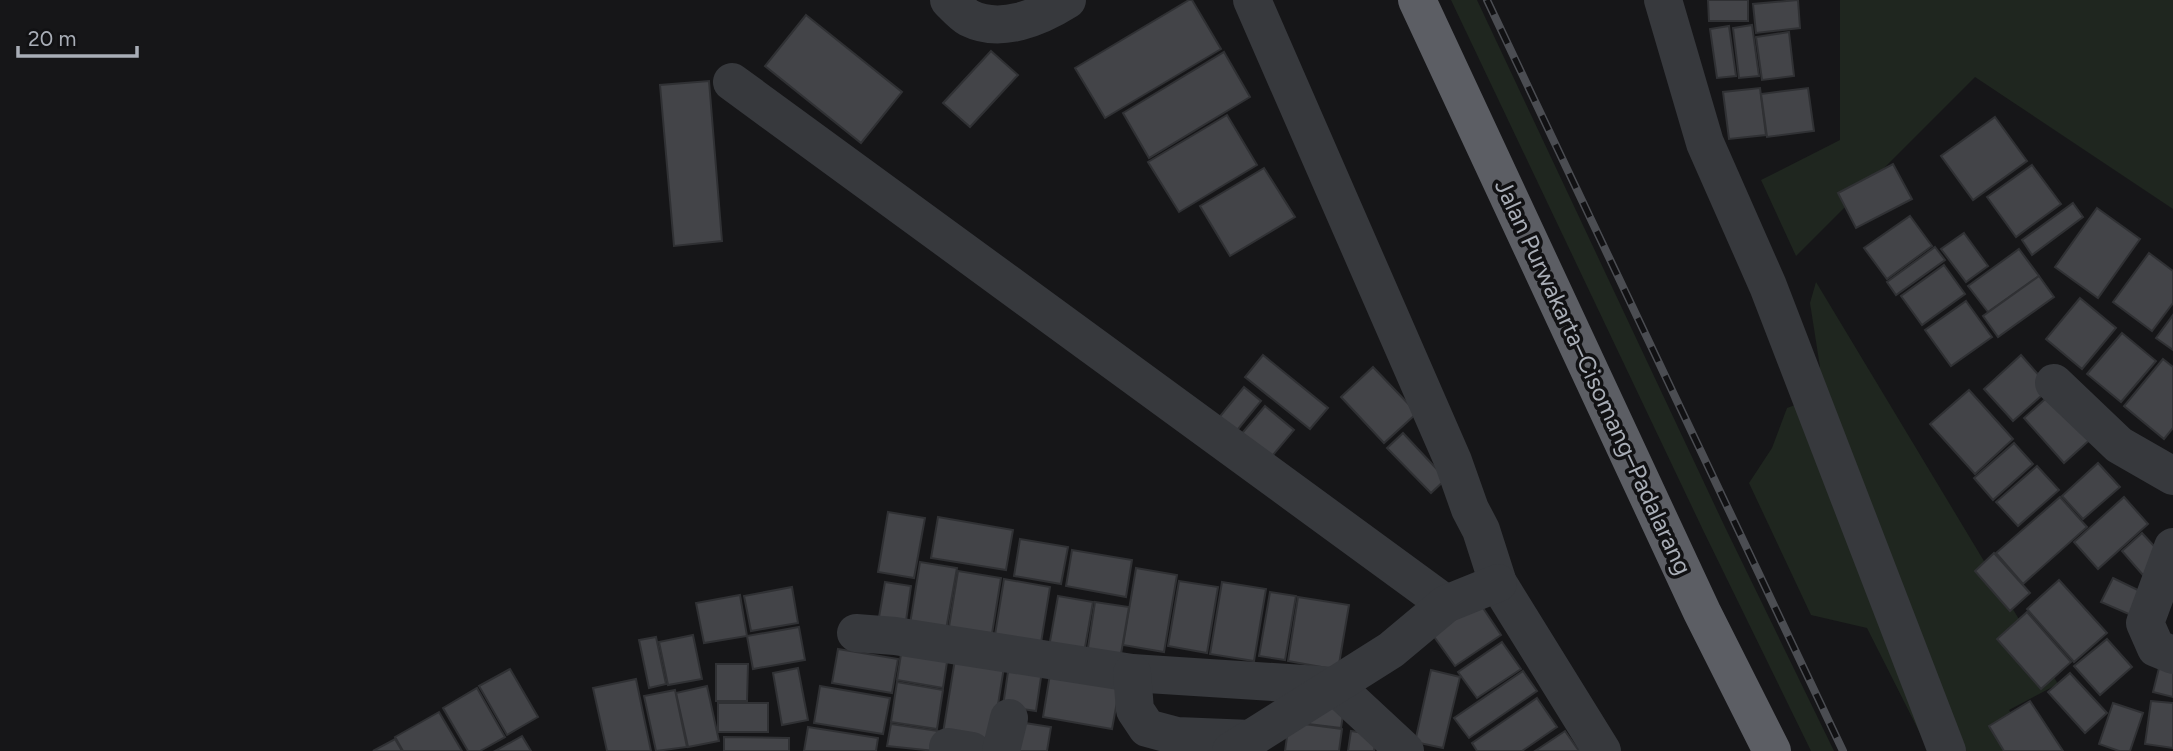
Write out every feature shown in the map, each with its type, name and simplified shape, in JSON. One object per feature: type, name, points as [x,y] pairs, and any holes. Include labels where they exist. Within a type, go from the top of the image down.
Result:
[{"type":"highway","name":"Jalan Purwakarta–Cisomang–Padalarang","points":[[1417,0],[1702,612],[1772,751]]},
{"type":"street","points":[[949,0],[968,17],[997,25],[1046,13],[1067,0]]},
{"type":"street","points":[[1252,0],[1453,461],[1470,509],[1481,530],[1498,583],[1602,751]]},
{"type":"street","points":[[1663,0],[1705,143],[1768,286],[1947,751]]},
{"type":"street","points":[[732,82],[1446,604]]},
{"type":"street","points":[[2054,383],[2119,445],[2173,476]]},
{"type":"street","points":[[2173,547],[2145,622],[2156,648],[2173,655]]},
{"type":"street","points":[[1132,673],[1135,709],[1147,728],[1177,736],[1241,745],[1391,650],[1446,604],[1498,583]]},
{"type":"street","points":[[856,633],[895,636],[1132,673],[1335,686],[1405,751]]},
{"type":"shaded area","points":[[1451,0],[1477,0],[1724,525],[1834,751],[1811,751]]},
{"type":"shaded area","points":[[1840,0],[2173,0],[2173,209],[1975,77],[1796,256],[1761,180],[1840,140]]},
{"type":"shaded area","points":[[1816,282],[2058,684],[2009,710],[2037,751],[1929,751],[1867,628],[1811,615],[1749,483],[1772,448],[1787,408],[1820,396],[1820,367],[1810,303]]},
{"type":"building","points":[[1192,0],[1221,49],[1105,118],[1075,68]]},
{"type":"building","points":[[1708,0],[1748,0],[1748,21],[1709,21]]},
{"type":"building","points":[[1798,0],[1800,28],[1756,33],[1753,4]]},
{"type":"building","points":[[806,15],[902,92],[861,143],[765,66]]},
{"type":"building","points":[[1752,25],[1759,76],[1739,78],[1733,28]]},
{"type":"building","points":[[1729,26],[1736,76],[1717,78],[1710,29]]},
{"type":"building","points":[[1789,32],[1794,76],[1762,80],[1756,37]]},
{"type":"building","points":[[991,51],[1018,75],[970,127],[943,103]]},
{"type":"building","points":[[1224,52],[1250,97],[1149,158],[1123,113]]},
{"type":"building","points":[[709,81],[722,241],[674,246],[660,85]]},
{"type":"building","points":[[1760,88],[1766,135],[1729,139],[1723,92]]},
{"type":"building","points":[[1808,88],[1814,131],[1767,137],[1761,94]]},
{"type":"building","points":[[1227,115],[1257,165],[1179,212],[1148,162]]},
{"type":"building","points":[[1995,117],[2027,161],[1973,200],[1941,156]]},
{"type":"building","points":[[1893,164],[1912,199],[1856,228],[1838,193]]},
{"type":"building","points":[[2032,165],[2061,204],[2016,237],[1987,197]]},
{"type":"building","points":[[1264,168],[1295,217],[1230,256],[1200,206]]},
{"type":"building","points":[[2073,203],[2083,217],[2032,255],[2022,240]]},
{"type":"building","points":[[2097,208],[2140,239],[2098,298],[2055,267]]},
{"type":"building","points":[[1910,216],[1932,246],[1887,279],[1864,248]]},
{"type":"building","points":[[1964,233],[1988,266],[1966,282],[1941,249]]},
{"type":"building","points":[[1935,247],[1945,260],[1896,295],[1887,282]]},
{"type":"building","points":[[2019,249],[2039,276],[1988,312],[1968,286]]},
{"type":"building","points":[[2149,253],[2173,271],[2173,303],[2152,331],[2113,302]]},
{"type":"building","points":[[1944,265],[1965,294],[1922,325],[1901,296]]},
{"type":"building","points":[[2039,276],[2054,297],[1998,337],[1983,316]]},
{"type":"building","points":[[2080,298],[2116,328],[2082,369],[2046,339]]},
{"type":"building","points":[[1966,301],[1992,337],[1951,366],[1925,330]]},
{"type":"building","points":[[2173,315],[2173,350],[2156,338]]},
{"type":"building","points":[[2122,333],[2156,361],[2121,402],[2087,374]]},
{"type":"building","points":[[1263,355],[1328,408],[1310,429],[1245,377]]},
{"type":"building","points":[[2021,355],[2050,388],[2013,421],[1984,389]]},
{"type":"building","points":[[2163,359],[2173,367],[2173,428],[2164,439],[2124,406]]},
{"type":"building","points":[[1373,367],[1417,413],[1384,443],[1341,397]]},
{"type":"building","points":[[1244,387],[1261,401],[1234,434],[1217,420]]},
{"type":"building","points":[[1969,390],[2013,439],[1975,474],[1930,424]]},
{"type":"building","points":[[2054,391],[2094,436],[2064,463],[2024,418]]},
{"type":"building","points":[[1265,406],[1294,430],[1267,462],[1238,438]]},
{"type":"building","points":[[1403,433],[1446,479],[1431,493],[1387,448]]},
{"type":"building","points":[[2014,443],[2033,464],[1993,500],[1974,478]]},
{"type":"building","points":[[2098,463],[2120,487],[2083,519],[2062,496]]},
{"type":"building","points":[[2037,466],[2059,490],[2018,526],[1996,502]]},
{"type":"building","points":[[2060,497],[2087,527],[2023,584],[1996,553]]},
{"type":"building","points":[[2124,497],[2148,524],[2098,569],[2074,542]]},
{"type":"building","points":[[888,512],[925,518],[914,578],[878,572]]},
{"type":"building","points":[[938,517],[1013,530],[1006,570],[931,558]]},
{"type":"building","points":[[2142,533],[2164,557],[2143,575],[2122,551]]},
{"type":"building","points":[[1020,539],[1068,547],[1061,584],[1014,576]]},
{"type":"building","points":[[1072,550],[1132,560],[1126,597],[1066,586]]},
{"type":"building","points":[[1994,553],[2030,593],[2010,611],[1975,571]]},
{"type":"building","points":[[920,562],[957,568],[946,630],[910,624]]},
{"type":"building","points":[[1136,568],[1177,575],[1164,652],[1123,645]]},
{"type":"building","points":[[958,571],[1001,578],[991,640],[948,633]]},
{"type":"building","points":[[2113,578],[2142,592],[2131,615],[2101,602]]},
{"type":"building","points":[[1004,579],[1050,587],[1040,649],[994,641]]},
{"type":"building","points":[[2059,580],[2107,633],[2074,662],[2027,609]]},
{"type":"building","points":[[1179,581],[1218,587],[1207,653],[1168,646]]},
{"type":"building","points":[[885,582],[911,586],[905,628],[878,623]]},
{"type":"building","points":[[1222,582],[1266,589],[1254,661],[1210,654]]},
{"type":"building","points":[[792,587],[798,623],[751,631],[744,596]]},
{"type":"building","points":[[1270,592],[1296,596],[1285,660],[1259,656]]},
{"type":"building","points":[[740,595],[747,636],[704,643],[696,603]]},
{"type":"building","points":[[1058,596],[1093,602],[1084,653],[1049,647]]},
{"type":"building","points":[[1298,597],[1349,605],[1338,670],[1288,661]]},
{"type":"building","points":[[1477,599],[1501,635],[1455,666],[1430,631]]},
{"type":"building","points":[[1095,602],[1129,607],[1120,660],[1087,654]]},
{"type":"building","points":[[2027,612],[2071,662],[2041,689],[1997,639]]},
{"type":"building","points":[[799,627],[805,660],[753,669],[747,636]]},
{"type":"building","points":[[693,635],[702,679],[668,685],[659,642]]},
{"type":"building","points":[[656,637],[666,684],[649,688],[639,640]]},
{"type":"building","points":[[2107,639],[2132,667],[2100,695],[2074,666]]},
{"type":"building","points":[[903,641],[949,649],[943,688],[897,680]]},
{"type":"building","points":[[1502,642],[1521,669],[1477,698],[1458,672]]},
{"type":"building","points":[[838,649],[898,659],[892,693],[832,683]]},
{"type":"building","points":[[956,653],[1005,661],[992,742],[943,733]]},
{"type":"building","points":[[2162,656],[2173,659],[2173,697],[2153,692]]},
{"type":"building","points":[[1010,658],[1043,664],[1036,711],[1003,706]]},
{"type":"building","points":[[716,664],[748,664],[747,701],[716,701]]},
{"type":"building","points":[[798,668],[808,720],[782,725],[773,673]]},
{"type":"building","points":[[1051,668],[1121,680],[1112,729],[1043,717]]},
{"type":"building","points":[[510,669],[538,717],[507,735],[479,686]]},
{"type":"building","points":[[1431,670],[1460,677],[1443,748],[1415,742]]},
{"type":"building","points":[[1523,671],[1537,691],[1469,738],[1454,718]]},
{"type":"building","points":[[2070,673],[2107,713],[2085,733],[2048,692]]},
{"type":"building","points":[[636,679],[651,751],[607,751],[593,688]]},
{"type":"building","points":[[897,682],[943,690],[937,729],[891,722]]},
{"type":"building","points":[[707,686],[719,741],[688,747],[676,693]]},
{"type":"building","points":[[820,686],[890,698],[883,734],[814,723]]},
{"type":"building","points":[[477,688],[505,737],[480,751],[468,751],[443,708]]},
{"type":"building","points":[[675,690],[687,747],[656,751],[644,696]]},
{"type":"building","points":[[1537,698],[1557,727],[1522,751],[1477,751],[1472,743]]},
{"type":"building","points":[[2030,701],[2063,751],[2004,751],[1989,726]]},
{"type":"building","points":[[2151,701],[2173,703],[2173,748],[2145,744]]},
{"type":"building","points":[[718,703],[768,703],[768,732],[718,732]]},
{"type":"building","points":[[2113,703],[2143,713],[2130,751],[2119,751],[2099,744]]},
{"type":"building","points":[[1311,704],[1344,709],[1341,728],[1308,724]]},
{"type":"building","points":[[439,712],[462,751],[403,751],[395,737]]},
{"type":"building","points":[[1012,721],[1051,727],[1047,751],[1007,751]]},
{"type":"building","points":[[1289,722],[1342,729],[1339,751],[1285,751]]},
{"type":"building","points":[[891,724],[938,731],[935,751],[887,746]]},
{"type":"building","points":[[808,727],[878,738],[876,751],[804,751]]},
{"type":"building","points":[[1351,731],[1377,735],[1374,751],[1348,751]]},
{"type":"building","points":[[1565,731],[1579,751],[1535,751]]},
{"type":"building","points":[[522,736],[531,751],[495,751]]},
{"type":"building","points":[[724,737],[789,738],[789,751],[724,751]]},
{"type":"building","points":[[395,739],[402,751],[373,751]]},
{"type":"railway","points":[[1487,0],[1843,751]]}]
